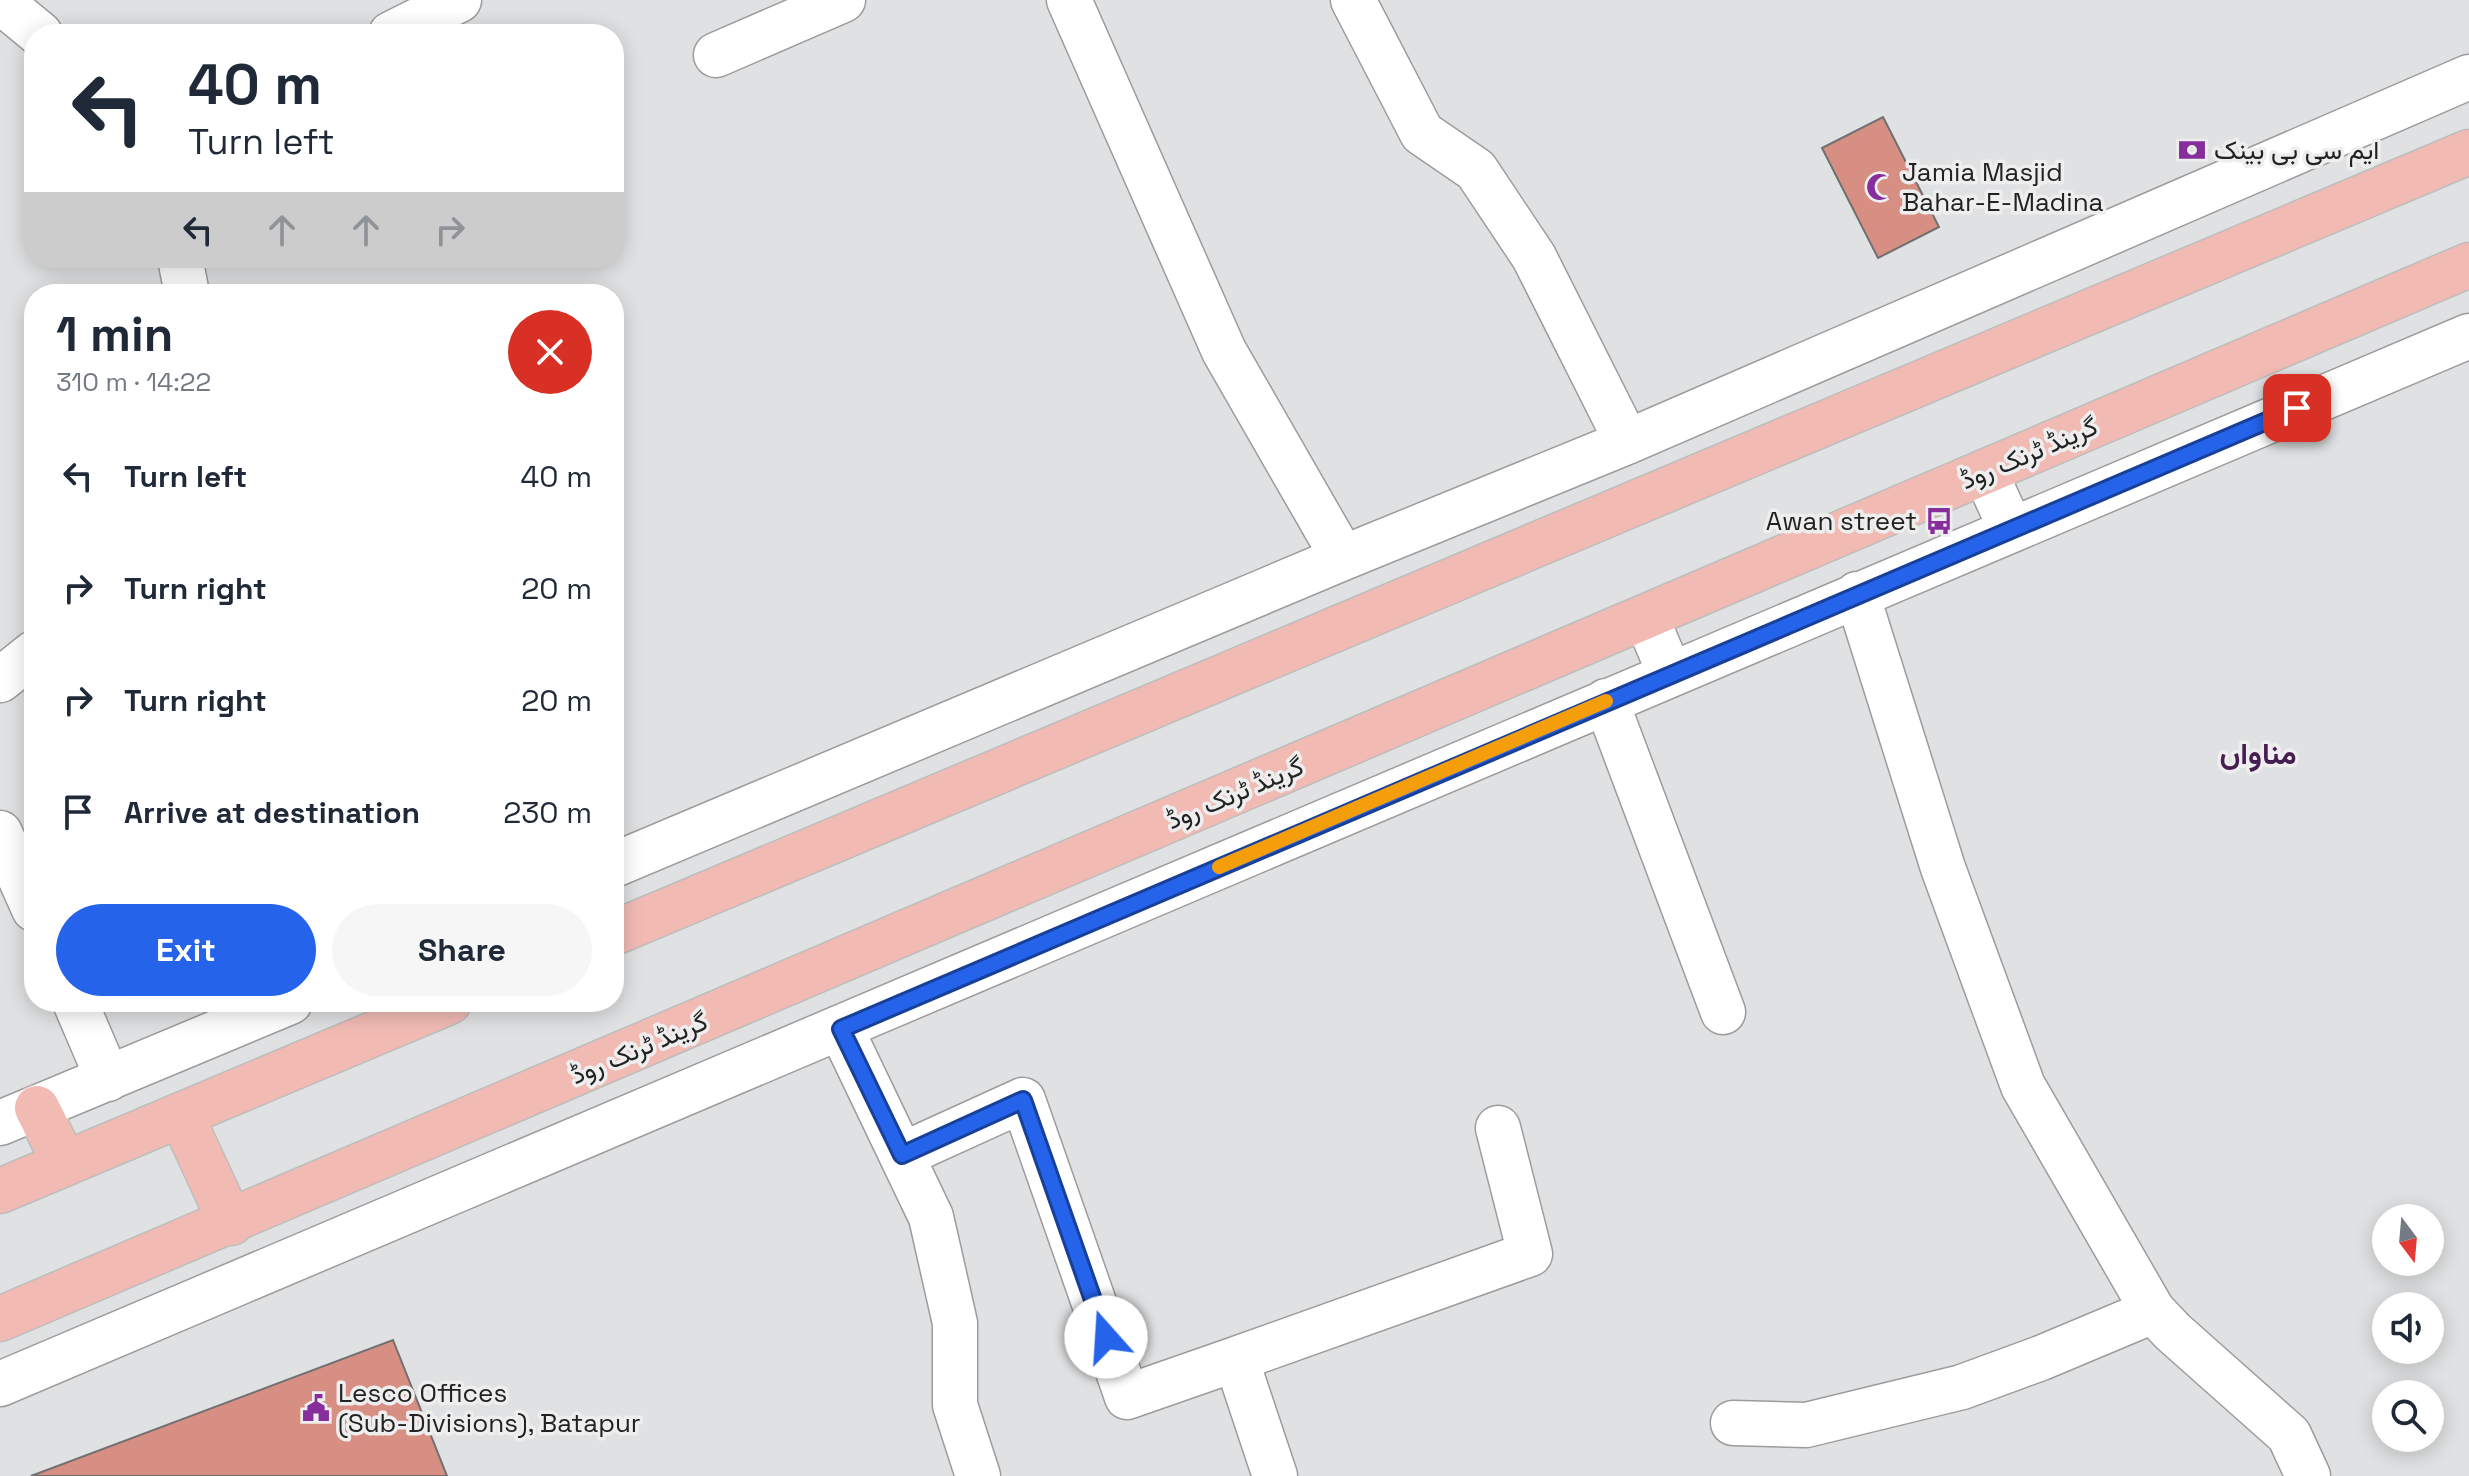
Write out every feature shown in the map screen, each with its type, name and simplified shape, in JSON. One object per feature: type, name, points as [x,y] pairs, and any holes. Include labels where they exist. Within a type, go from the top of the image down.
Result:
[{"type":"highway","points":[[624,929],[2469,152]]},
{"type":"highway","name":"گرینڈ ٹرنک روڈ","points":[[0,1319],[231,1223],[2469,265]]},
{"type":"highway","points":[[0,1191],[425,1012]]},
{"type":"highway","points":[[18,1115],[65,1164]]},
{"type":"highway","points":[[181,1115],[231,1223]]},
{"type":"street","points":[[411,24],[459,0]]},
{"type":"street","points":[[716,55],[843,0]]},
{"type":"street","points":[[1069,0],[1224,351],[1343,558]]},
{"type":"street","points":[[1353,0],[1422,133],[1476,170],[1534,257],[1627,442]]},
{"type":"street","points":[[0,1],[28,24]]},
{"type":"street","points":[[624,861],[1627,442],[2469,77]]},
{"type":"street","points":[[0,1384],[2469,336]]},
{"type":"street","points":[[1985,472],[2011,529]]},
{"type":"street","points":[[1857,594],[1943,868],[2023,1086],[2153,1311],[2289,1435],[2308,1476]]},
{"type":"street","points":[[1646,617],[1670,674]]},
{"type":"street","points":[[0,680],[24,661]]},
{"type":"street","points":[[1606,701],[1723,1012]]},
{"type":"street","points":[[0,833],[24,887]]},
{"type":"street","points":[[79,1012],[108,1079]]},
{"type":"street","points":[[18,1115],[266,1012]]},
{"type":"street","points":[[841,1029],[931,1217],[955,1323],[955,1405],[978,1476]]},
{"type":"street","points":[[902,1155],[1023,1100],[1127,1397],[1530,1254],[1498,1128]]},
{"type":"street","points":[[1733,1423],[1806,1425],[1962,1387],[2153,1311]]},
{"type":"street","points":[[1236,1359],[1275,1476]]},
{"type":"building","name":"Jamia Masjid Bahar-E-Madina","points":[[1883,117],[1939,227],[1878,258],[1822,148]]},
{"type":"building","name":"Lesco Offices (Sub-Divisions), Batapur","points":[[393,1340],[447,1476],[31,1476]]},
{"type":"slow traffic","points":[[1219,867],[1606,701]]},
{"type":"place","name":"ایم سی بی بینک","points":[[2192,150]]},
{"type":"place","name":"Jamia Masjid Bahar-E-Madina","points":[[1880,187]]},
{"type":"place","name":"Awan street","points":[[1939,521]]},
{"type":"place","name":"Lesco Offices (Sub-Divisions), Batapur","points":[[316,1408]]},
{"type":"district","name":"مناواں","points":[[2258,753]]},
{"type":"route","points":[[1106,1337],[1023,1100],[902,1155],[841,1029],[2297,408]]}]
